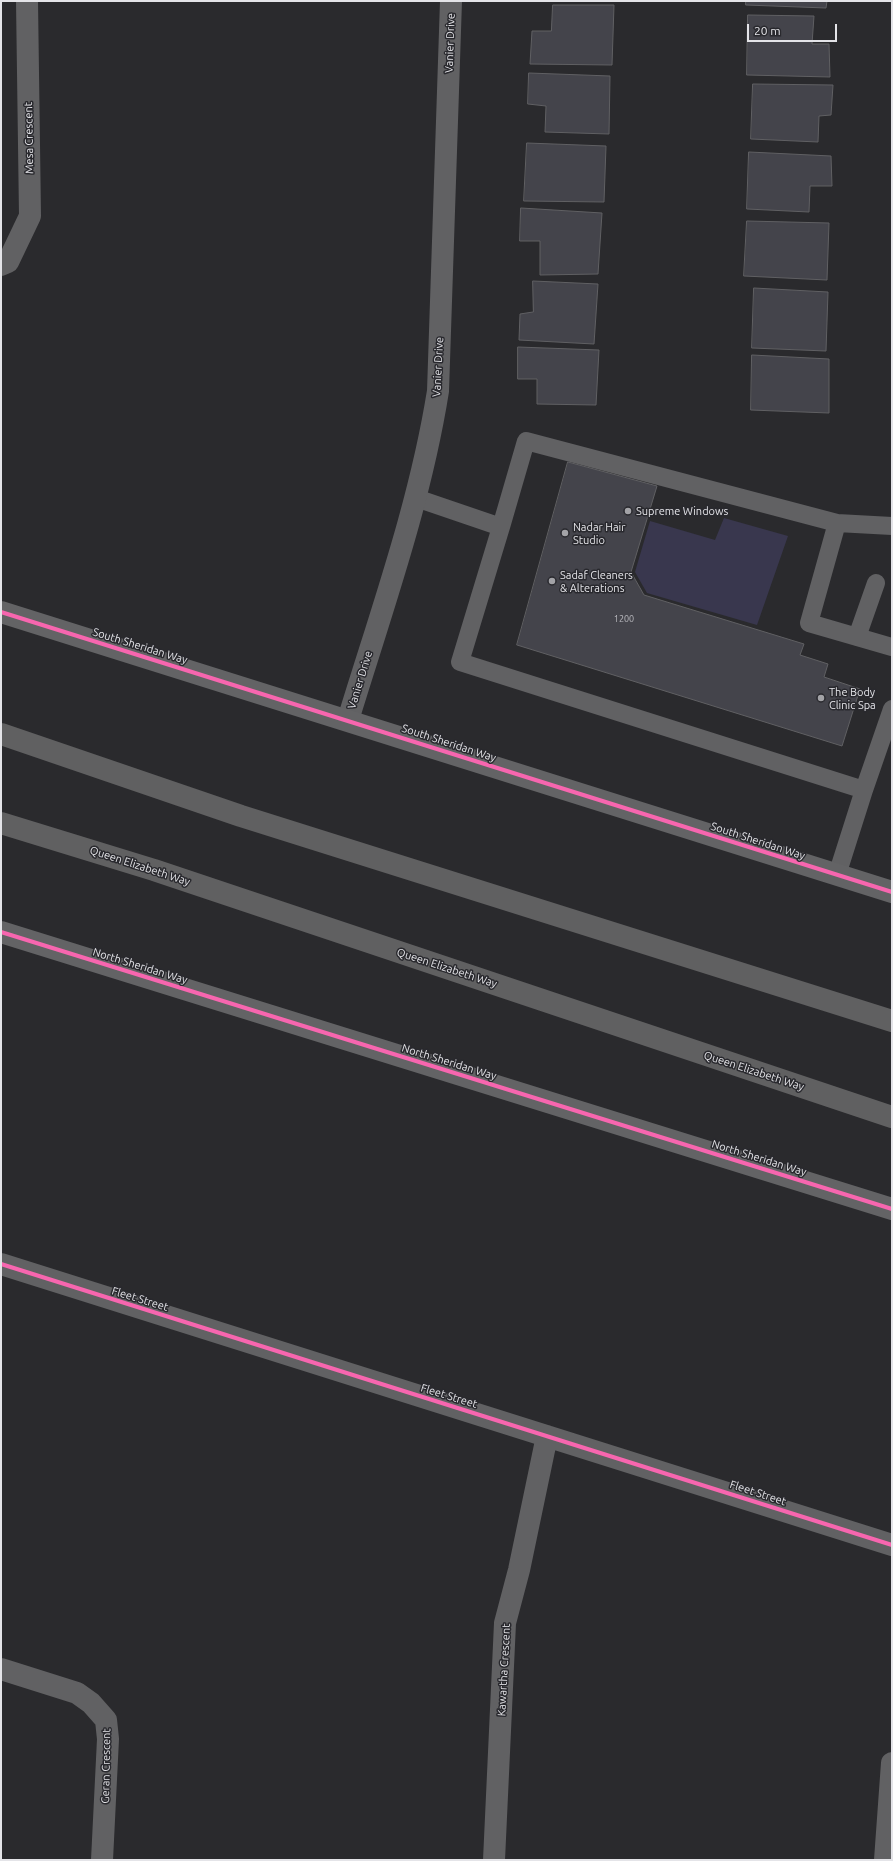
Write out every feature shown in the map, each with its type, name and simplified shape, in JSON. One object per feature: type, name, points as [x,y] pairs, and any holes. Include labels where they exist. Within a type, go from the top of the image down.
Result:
[{"type":"highway","points":[[1,734],[241,816],[892,1021]]},
{"type":"highway","name":"Queen Elizabeth Way","points":[[1,823],[154,870],[892,1116]]},
{"type":"street","name":"Mesa Crescent","points":[[1,265],[8,262],[30,216],[27,1]]},
{"type":"street","name":"Vanier Drive","points":[[348,720],[416,498],[430,437],[438,391],[451,1]]},
{"type":"street","name":"South Sheridan Way","points":[[1,612],[892,892]]},
{"type":"street","name":"North Sheridan Way","points":[[1,932],[892,1209]]},
{"type":"street","name":"Fleet Street","points":[[1,1264],[892,1545]]},
{"type":"street","name":"Kawartha Crescent","points":[[494,1860],[505,1623],[519,1570],[547,1436]]},
{"type":"street","name":"Geran Crescent","points":[[1,1669],[77,1693],[90,1702],[106,1720],[108,1739],[102,1860]]},
{"type":"street","points":[[885,1860],[892,1763]]},
{"type":"lane","points":[[864,790],[460,662],[526,441],[837,523],[892,526]]},
{"type":"lane","points":[[416,498],[501,527]]},
{"type":"lane","points":[[837,523],[809,623],[892,647]]},
{"type":"lane","points":[[857,637],[876,583]]},
{"type":"lane","points":[[837,875],[892,709]]},
{"type":"shaded area","points":[[724,518],[788,536],[757,625],[647,593],[635,572],[650,521],[715,540]]},
{"type":"building","points":[[746,1],[827,1],[826,8],[746,5]]},
{"type":"building","points":[[553,5],[614,5],[612,65],[530,64],[532,31],[551,31]]},
{"type":"building","points":[[748,15],[814,16],[812,44],[829,44],[830,77],[747,75]]},
{"type":"building","points":[[529,73],[610,76],[609,134],[545,132],[546,106],[528,104]]},
{"type":"building","points":[[753,84],[833,85],[831,115],[819,116],[818,142],[751,139]]},
{"type":"building","points":[[527,143],[606,146],[604,202],[524,201]]},
{"type":"building","points":[[749,152],[831,156],[832,186],[810,186],[809,212],[747,209]]},
{"type":"building","points":[[521,208],[602,213],[598,274],[540,275],[540,241],[520,241]]},
{"type":"building","points":[[747,221],[829,223],[827,280],[744,276]]},
{"type":"building","points":[[533,281],[598,284],[594,344],[519,340],[520,314],[533,312]]},
{"type":"building","points":[[754,288],[828,292],[826,351],[752,348]]},
{"type":"building","points":[[518,347],[599,350],[596,405],[537,404],[537,379],[518,379]]},
{"type":"building","points":[[752,355],[829,359],[829,413],[751,410]]},
{"type":"building","points":[[568,462],[657,486],[631,572],[644,595],[804,644],[800,655],[828,664],[824,677],[860,689],[842,746],[517,645]]},
{"type":"cycle path","points":[[1,612],[892,892]]},
{"type":"cycle path","points":[[1,932],[892,1209]]},
{"type":"cycle path","points":[[1,1264],[892,1545]]},
{"type":"place","name":"Supreme Windows","points":[[628,511]]},
{"type":"place","name":"Nadar Hair Studio","points":[[565,533]]},
{"type":"place","name":"Sadaf Cleaners & Alterations","points":[[552,581]]},
{"type":"place","name":"The Body Clinic Spa","points":[[821,698]]}]
